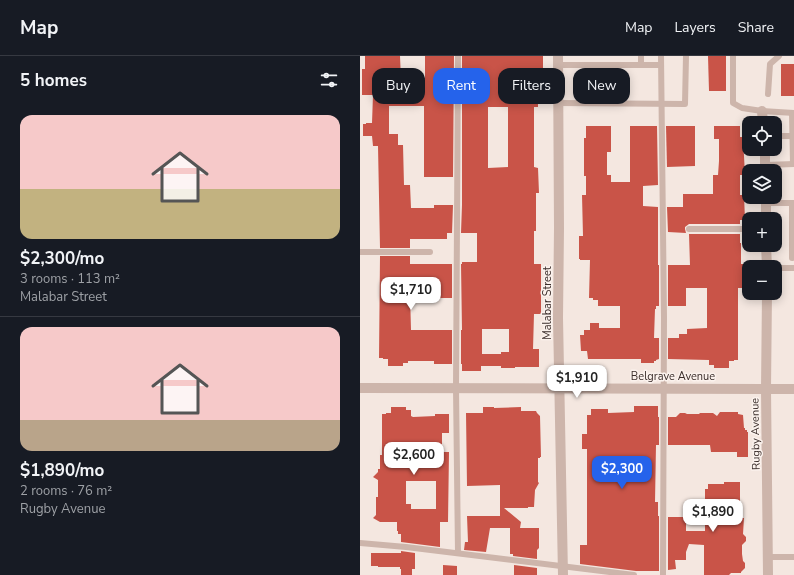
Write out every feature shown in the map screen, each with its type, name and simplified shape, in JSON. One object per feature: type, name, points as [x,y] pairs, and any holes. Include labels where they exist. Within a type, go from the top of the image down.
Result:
[{"type":"street","name":"Malabar Street","points":[[559,104],[558,318],[563,571]]},
{"type":"street","points":[[762,111],[762,116]]},
{"type":"street","name":"Rugby Avenue","points":[[767,300],[766,389],[768,575]]},
{"type":"street","name":"Belgrave Avenue","points":[[360,388],[794,389]]},
{"type":"lane","points":[[458,56],[456,388],[458,553]]},
{"type":"lane","points":[[641,56],[641,65]]},
{"type":"lane","points":[[662,56],[664,317],[663,575]]},
{"type":"lane","points":[[565,102],[686,104],[686,56]]},
{"type":"lane","points":[[733,56],[733,102],[742,108],[793,113],[794,164],[782,166]]},
{"type":"lane","points":[[768,94],[770,64],[779,56]]},
{"type":"lane","points":[[558,61],[661,65]]},
{"type":"lane","points":[[782,136],[793,136]]},
{"type":"lane","points":[[782,202],[793,203],[792,258]]},
{"type":"lane","points":[[689,229],[742,229]]},
{"type":"lane","points":[[360,252],[430,252]]},
{"type":"lane","points":[[782,268],[794,268]]},
{"type":"lane","points":[[360,543],[458,553],[563,571],[634,575]]},
{"type":"lane","points":[[768,557],[794,557]]},
{"type":"building","points":[[365,56],[400,56],[400,68],[372,68],[372,95],[362,95],[362,69],[365,69]]},
{"type":"building","points":[[425,56],[454,56],[454,68],[433,68],[433,104],[454,104],[453,177],[424,177],[424,106],[389,106],[389,134],[398,134],[398,145],[403,145],[404,185],[410,185],[411,208],[434,208],[434,205],[453,205],[452,233],[447,233],[447,239],[410,239],[410,248],[380,248],[378,146],[373,146],[372,136],[363,136],[363,124],[372,123],[373,104],[425,104]]},
{"type":"building","points":[[462,56],[543,56],[543,68],[498,68],[498,104],[538,104],[538,107],[534,107],[534,167],[538,168],[539,193],[536,193],[534,264],[541,264],[541,314],[534,314],[533,349],[539,349],[539,367],[501,368],[501,366],[481,366],[481,371],[462,371],[461,264],[462,262],[477,262],[477,233],[461,233],[462,104],[490,104],[490,68],[462,68]],"holes":[[[488,107],[508,107],[508,167],[488,168]],[[482,329],[509,329],[509,352],[501,352],[501,354],[482,354]]]},
{"type":"building","points":[[708,56],[726,56],[726,91],[709,91]]},
{"type":"building","points":[[781,64],[794,64],[794,96],[781,96]]},
{"type":"building","points":[[586,126],[611,126],[611,152],[607,152],[607,175],[611,175],[611,182],[630,182],[630,126],[657,126],[658,185],[643,186],[643,206],[658,207],[659,306],[656,306],[655,309],[654,338],[659,338],[659,359],[654,361],[654,363],[641,363],[641,359],[588,359],[587,351],[581,351],[580,335],[584,335],[584,330],[590,330],[590,323],[599,323],[599,328],[620,328],[620,306],[598,306],[598,300],[589,298],[590,260],[579,259],[579,236],[583,236],[582,195],[586,195],[586,176],[584,176],[584,138],[586,138]]},
{"type":"building","points":[[666,126],[695,126],[695,166],[667,167]]},
{"type":"building","points":[[714,126],[740,126],[740,137],[742,137],[742,156],[744,156],[744,164],[742,164],[742,175],[740,175],[740,195],[742,195],[742,204],[744,204],[745,212],[742,212],[742,220],[740,220],[740,224],[689,224],[685,227],[686,233],[668,232],[667,207],[683,207],[683,194],[713,194],[713,175],[718,175],[719,161],[719,139],[714,139]]},
{"type":"building","points":[[689,234],[740,234],[742,288],[738,288],[738,360],[729,361],[729,368],[714,368],[714,365],[709,365],[709,360],[668,359],[668,338],[679,338],[679,334],[687,334],[687,329],[707,328],[707,288],[686,288],[686,306],[668,306],[668,265],[690,265]]},
{"type":"building","points":[[380,256],[410,256],[410,264],[452,264],[452,298],[434,298],[434,294],[410,294],[411,330],[452,330],[452,364],[434,364],[434,361],[408,361],[408,363],[403,363],[403,366],[388,366],[388,359],[379,358]]},
{"type":"building","points":[[634,406],[658,406],[659,445],[656,445],[655,502],[658,502],[659,516],[659,571],[636,571],[580,564],[580,545],[587,545],[587,449],[582,449],[582,434],[587,434],[587,415],[591,415],[591,409],[608,409],[608,413],[634,412]]},
{"type":"building","points":[[391,407],[406,407],[406,410],[411,410],[411,416],[413,417],[449,414],[449,433],[442,433],[442,452],[449,452],[448,522],[440,522],[440,547],[401,542],[401,534],[398,534],[397,531],[397,522],[380,522],[373,518],[376,515],[378,480],[373,477],[378,472],[378,469],[380,469],[380,455],[382,455],[382,414],[391,413]],"holes":[[[406,481],[436,481],[436,509],[411,509],[411,504],[406,504]]]},
{"type":"building","points":[[483,407],[521,407],[521,411],[536,411],[540,416],[541,457],[538,458],[539,483],[535,490],[534,507],[504,508],[521,522],[520,528],[539,528],[539,548],[537,550],[537,559],[513,556],[513,554],[510,554],[510,528],[490,528],[486,552],[464,550],[465,542],[468,542],[467,516],[500,516],[500,485],[467,486],[466,413],[483,413]]},
{"type":"building","points":[[720,412],[738,412],[738,414],[743,415],[744,428],[748,432],[748,457],[737,457],[737,452],[711,452],[710,445],[668,445],[668,417],[676,417],[680,413],[713,413],[717,416]]},
{"type":"building","points":[[724,482],[740,482],[740,518],[744,518],[743,534],[746,537],[746,541],[742,545],[745,568],[741,573],[731,573],[729,575],[704,575],[704,545],[689,544],[686,552],[686,560],[675,560],[676,569],[668,570],[668,517],[686,517],[686,531],[705,531],[705,489],[708,489],[708,484],[724,484]]},
{"type":"building","points":[[401,551],[415,553],[415,569],[412,569],[412,575],[401,575],[400,567],[371,566],[371,553],[401,553]]},
{"type":"building","points":[[443,565],[457,566],[457,575],[443,575]]},
{"type":"building","points":[[514,565],[537,568],[537,575],[514,575]]}]
